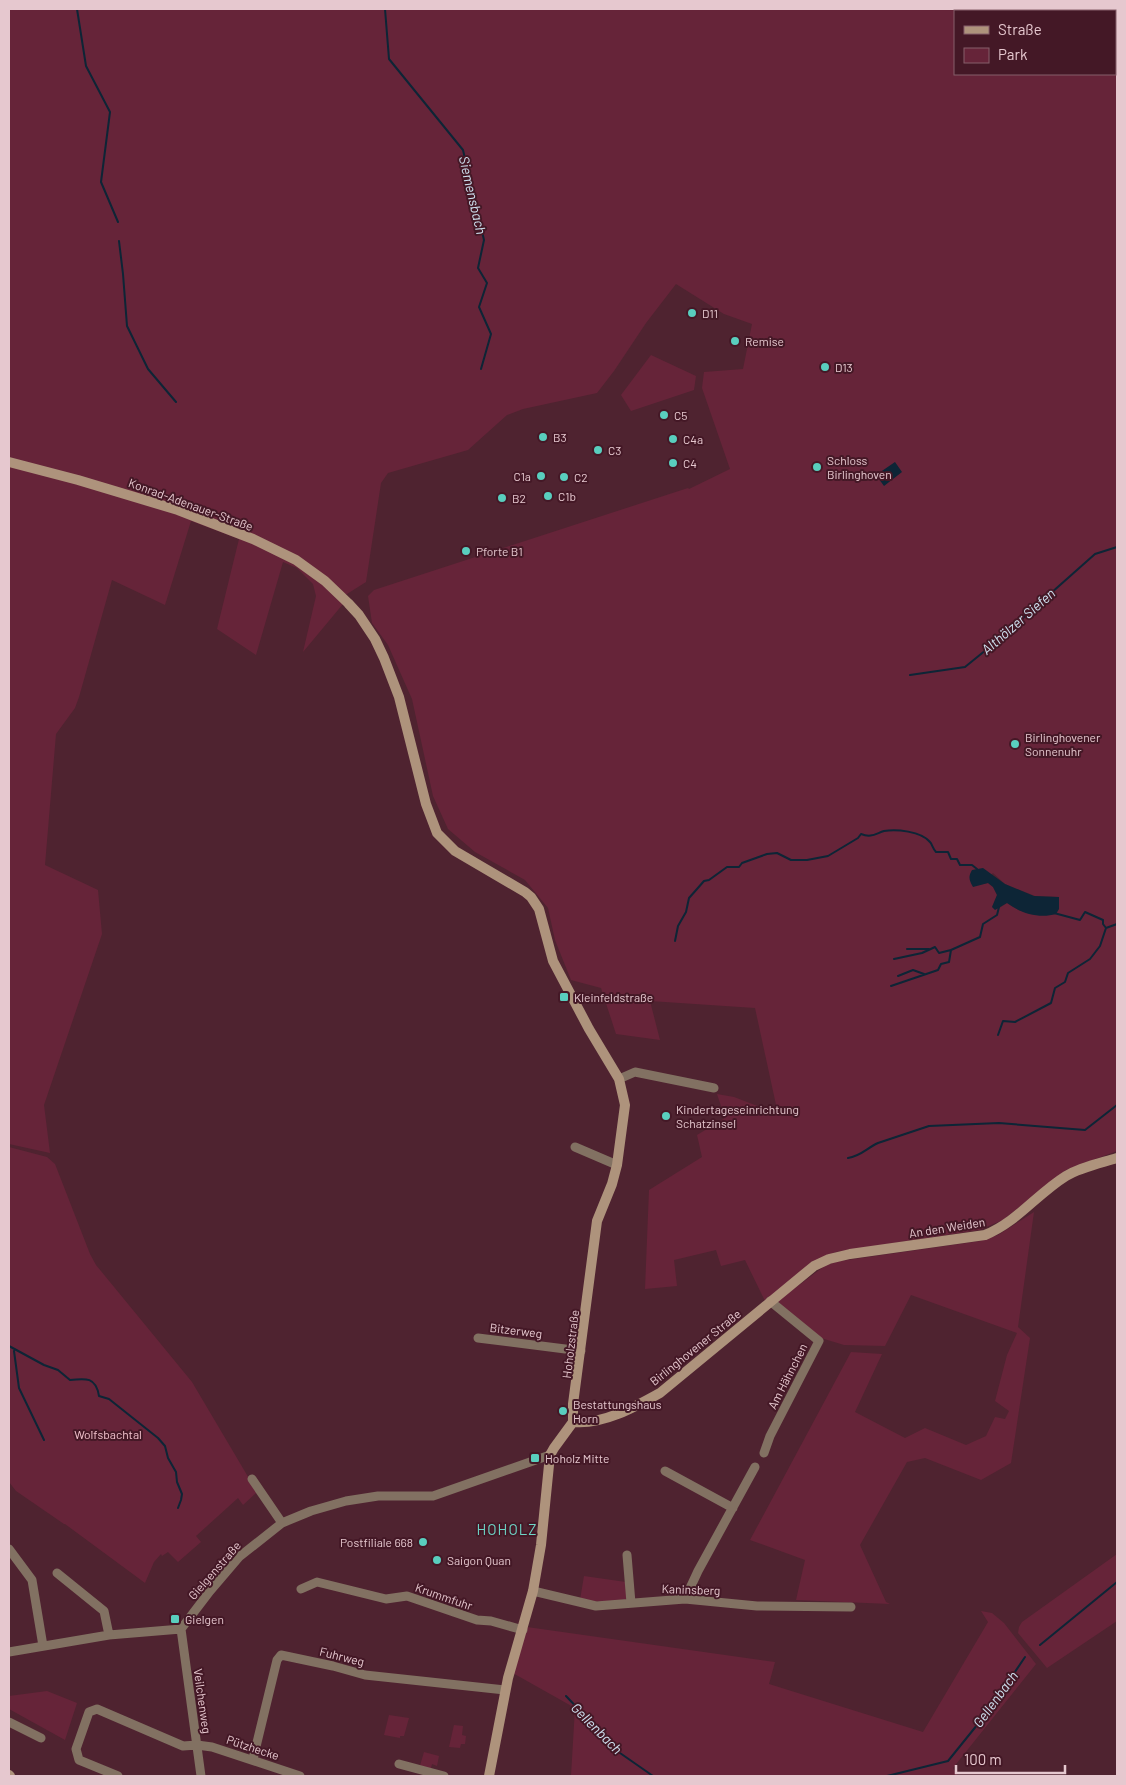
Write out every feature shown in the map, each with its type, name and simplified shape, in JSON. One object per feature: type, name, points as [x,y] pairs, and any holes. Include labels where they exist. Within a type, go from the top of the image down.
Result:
[{"type":"street","name":"Konrad-Adenauer-Straße","points":[[9,462],[78,480],[178,510],[253,539],[296,560],[325,581],[348,602],[375,640],[394,681],[410,734],[426,804],[437,832],[454,851],[511,882],[531,897],[539,909],[543,924]]},
{"type":"street","name":"Hoholzstraße","points":[[543,924],[562,980],[619,1079],[625,1106],[617,1165],[598,1221],[573,1404],[573,1422]]},
{"type":"street","points":[[619,1079],[635,1072],[714,1088]]},
{"type":"street","points":[[575,1147],[617,1165]]},
{"type":"street","name":"An den Weiden","points":[[771,1300],[814,1266],[829,1259],[985,1235],[998,1230],[1011,1222],[1066,1176],[1117,1158]]},
{"type":"street","name":"Birlinghovener Straße","points":[[573,1422],[587,1423],[634,1407],[660,1393],[771,1300]]},
{"type":"street","name":"Am Hähnchen","points":[[764,1453],[770,1436],[819,1341],[771,1300]]},
{"type":"street","name":"Bitzerweg","points":[[478,1338],[581,1351]]},
{"type":"street","points":[[489,1776],[505,1690],[533,1592],[541,1545],[550,1455],[573,1422]]},
{"type":"street","name":"Gielgenstraße","points":[[181,1629],[239,1557],[282,1523],[311,1510],[346,1501],[378,1496],[433,1496],[550,1455]]},
{"type":"street","points":[[685,1599],[698,1571],[756,1467]]},
{"type":"street","points":[[665,1471],[733,1508]]},
{"type":"street","points":[[252,1479],[282,1523]]},
{"type":"street","points":[[9,1549],[32,1580],[43,1646]]},
{"type":"street","points":[[627,1555],[631,1603]]},
{"type":"street","points":[[57,1573],[104,1611],[109,1635]]},
{"type":"street","name":"Krummfuhr","points":[[301,1589],[317,1582],[386,1599],[407,1596],[477,1620],[491,1621],[523,1630]]},
{"type":"street","name":"Kaninsberg","points":[[533,1592],[596,1606],[685,1599],[757,1606],[851,1607]]},
{"type":"street","points":[[9,1652],[109,1635],[181,1629]]},
{"type":"street","name":"Veilchenweg","points":[[181,1629],[202,1776]]},
{"type":"street","name":"Fuhrweg","points":[[253,1759],[277,1660],[281,1656],[291,1656],[365,1675],[505,1690]]},
{"type":"street","name":"Pützhecke","points":[[118,1776],[79,1760],[76,1749],[88,1712],[93,1709],[183,1746],[212,1747],[300,1776]]},
{"type":"street","points":[[9,1722],[41,1738]]},
{"type":"street","points":[[399,1764],[444,1776]]},
{"type":"green space","points":[[9,9],[1117,9],[1117,1151],[1066,1170],[1003,1220],[979,1230],[836,1252],[812,1262],[765,1301],[745,1260],[721,1266],[716,1250],[674,1260],[677,1286],[645,1289],[649,1190],[702,1157],[697,1135],[725,1118],[717,1094],[734,1097],[778,1114],[755,1008],[650,1001],[660,1040],[616,1034],[601,988],[571,980],[555,940],[548,908],[525,880],[475,852],[448,829],[433,796],[412,699],[388,645],[372,623],[368,596],[374,590],[689,489],[730,469],[702,388],[704,372],[743,369],[752,324],[724,314],[676,284],[597,393],[523,409],[507,415],[468,450],[388,473],[381,483],[366,582],[339,599],[343,604],[303,652],[316,596],[313,584],[297,568],[283,562],[256,655],[217,629],[239,539],[191,521],[165,605],[112,580],[75,708],[56,734],[45,865],[98,890],[102,934],[44,1105],[50,1153],[9,1144]],"holes":[[[993,873],[1005,884],[1035,896],[1058,897],[1059,909],[1020,911],[1007,903],[998,909],[992,907],[997,895],[993,887],[988,883],[978,885]]]},
{"type":"green space","points":[[651,355],[696,376],[694,390],[631,411],[621,395]]},
{"type":"green space","name":"Wolfsbachtal","points":[[9,1147],[47,1157],[55,1164],[96,1265],[192,1382],[257,1492],[243,1505],[238,1498],[196,1536],[201,1542],[178,1562],[168,1552],[162,1556],[161,1554],[154,1562],[145,1583],[65,1524],[16,1491],[9,1482]]},
{"type":"green space","points":[[1034,1212],[1018,1327],[1030,1338],[1011,1463],[981,1480],[925,1458],[907,1462],[860,1545],[886,1602],[890,1604],[796,1600],[805,1560],[750,1540],[851,1352],[882,1354],[855,1412],[905,1438],[925,1428],[966,1445],[986,1436],[995,1417],[1005,1419],[1009,1411],[995,1401],[1007,1355],[1017,1333],[911,1295],[885,1346],[844,1345],[821,1338],[779,1306],[779,1300],[826,1265],[840,1261],[980,1241],[998,1235]]},
{"type":"green space","points":[[1117,1554],[1117,1621],[1047,1668],[1018,1633],[1022,1622]]},
{"type":"green space","points":[[584,1576],[626,1582],[628,1599],[608,1602],[580,1600]]},
{"type":"green space","points":[[981,1611],[992,1613],[1004,1623],[1036,1664],[953,1768],[958,1776],[571,1776],[575,1708],[511,1672],[527,1627],[775,1662],[769,1684],[923,1732],[988,1622]]},
{"type":"green space","points":[[47,1691],[77,1703],[65,1740],[9,1709],[9,1696]]},
{"type":"green space","points":[[389,1715],[409,1718],[404,1736],[400,1736],[400,1738],[384,1735]]},
{"type":"green space","points":[[454,1725],[463,1726],[462,1735],[466,1736],[465,1744],[461,1744],[460,1748],[449,1747]]},
{"type":"green space","points":[[424,1752],[439,1756],[437,1766],[432,1764],[430,1772],[419,1769]]},
{"type":"water","points":[[895,462],[902,472],[884,486],[876,475]]},
{"type":"water","points":[[983,868],[1005,884],[1034,896],[1059,897],[1059,909],[1056,914],[1043,916],[1018,910],[1007,903],[995,910],[992,907],[997,895],[993,887],[988,883],[973,887],[970,880],[972,870]]},
{"type":"waterway","points":[[77,9],[86,66],[110,112],[101,182],[118,222]]},
{"type":"waterway","name":"Siemensbach","points":[[385,9],[389,59],[463,150],[484,240],[478,268],[487,283],[479,307],[491,334],[481,369]]},
{"type":"waterway","points":[[119,241],[127,326],[148,369],[176,402]]},
{"type":"waterway","name":"Althölzer Siefen","points":[[910,675],[965,667],[1095,554],[1117,547]]},
{"type":"waterway","points":[[675,941],[678,926],[686,912],[689,898],[704,881],[709,880],[727,867],[739,867],[742,863],[767,854],[777,853],[791,860],[807,860],[828,856],[858,838],[861,834],[870,836],[884,831],[895,830],[921,835],[930,842],[936,852],[948,852],[951,859],[957,859],[960,865],[972,865],[977,869]]},
{"type":"waterway","points":[[891,986],[938,970],[941,964],[949,962],[951,950],[980,937],[983,924],[997,915],[999,907]]},
{"type":"waterway","points":[[1054,913],[1080,920],[1085,912],[1103,920],[1106,928],[1117,924]]},
{"type":"waterway","points":[[998,1035],[1003,1021],[1015,1022],[1051,1003],[1055,988],[1065,982],[1068,973],[1090,959],[1100,946],[1106,928]]},
{"type":"waterway","points":[[894,959],[922,953],[935,947],[939,953],[951,950]]},
{"type":"waterway","points":[[907,949],[929,949]]},
{"type":"waterway","points":[[898,976],[913,970],[924,974]]},
{"type":"waterway","points":[[848,1158],[860,1154],[878,1143],[929,1126],[999,1123],[1085,1130],[1117,1105]]},
{"type":"waterway","points":[[9,1346],[44,1365],[58,1370],[70,1380],[85,1379],[93,1382],[99,1396],[109,1399],[158,1438],[165,1446],[168,1458],[176,1472],[177,1482],[182,1494],[178,1508]]},
{"type":"waterway","points":[[14,1351],[19,1388],[44,1440]]},
{"type":"waterway","name":"Gellenbach","points":[[1040,1645],[1117,1582]]},
{"type":"waterway","name":"Gellenbach","points":[[887,1776],[948,1761],[990,1709],[1025,1657]]},
{"type":"waterway","name":"Gellenbach","points":[[566,1696],[620,1753],[653,1776]]},
{"type":"place","name":"D11","points":[[692,313]]},
{"type":"place","name":"Remise","points":[[735,341]]},
{"type":"place","name":"D13","points":[[825,367]]},
{"type":"place","name":"C5","points":[[664,415]]},
{"type":"place","name":"B3","points":[[543,437]]},
{"type":"place","name":"C4a","points":[[673,439]]},
{"type":"place","name":"C3","points":[[598,450]]},
{"type":"place","name":"C4","points":[[673,463]]},
{"type":"place","name":"Schloss Birlinghoven","points":[[817,467]]},
{"type":"place","name":"C1a","points":[[541,476]]},
{"type":"place","name":"C2","points":[[564,477]]},
{"type":"place","name":"C1b","points":[[548,496]]},
{"type":"place","name":"B2","points":[[502,498]]},
{"type":"place","name":"Pforte B1","points":[[466,551]]},
{"type":"place","name":"Birlinghovener Sonnenuhr","points":[[1015,744]]},
{"type":"place","name":"Kleinfeldstraße","points":[[564,997]]},
{"type":"place","name":"Kindertageseinrichtung Schatzinsel","points":[[666,1116]]},
{"type":"place","name":"Bestattungshaus Horn","points":[[563,1411]]},
{"type":"place","name":"Hoholz Mitte","points":[[535,1458]]},
{"type":"place","name":"Postfiliale 668","points":[[423,1542]]},
{"type":"place","name":"Saigon Quan","points":[[437,1560]]},
{"type":"place","name":"Gielgen","points":[[175,1619]]},
{"type":"district","name":"HOHOLZ","points":[[507,1529]]}]
